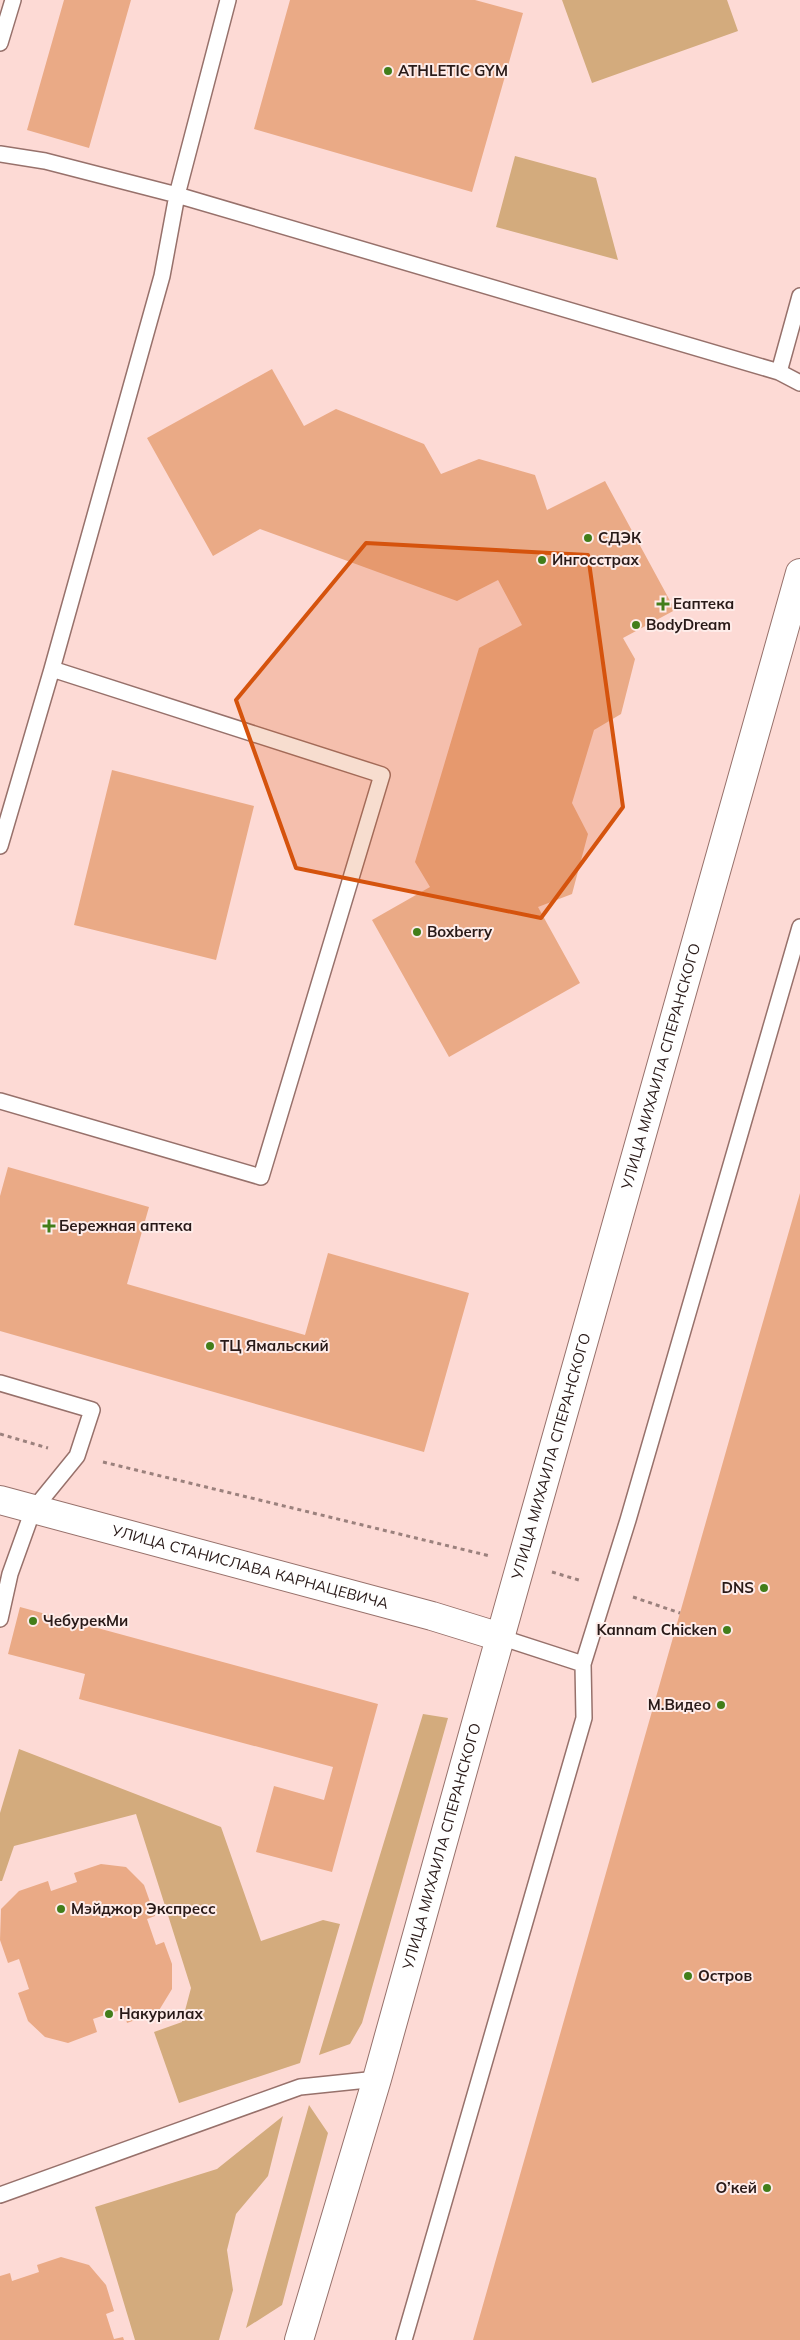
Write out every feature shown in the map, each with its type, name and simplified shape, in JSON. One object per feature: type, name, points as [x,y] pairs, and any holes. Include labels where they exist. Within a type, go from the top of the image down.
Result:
[{"type":"street","name":"УЛИЦА МИХАИЛА СПЕРАНСКОГО","points":[[299,2340],[378,2079],[520,1563],[800,573]]},
{"type":"street","name":"УЛИЦА СТАНИСЛАВА КАРНАЦЕВИЧА","points":[[0,1500],[432,1616],[500,1637]]},
{"type":"lane","points":[[0,43],[13,0]]},
{"type":"lane","points":[[0,846],[52,669],[162,276],[177,194],[228,0]]},
{"type":"lane","points":[[0,154],[46,161],[177,194],[779,372],[800,383]]},
{"type":"lane","points":[[779,372],[800,296]]},
{"type":"lane","points":[[0,1101],[261,1177],[382,775],[52,669]]},
{"type":"lane","points":[[404,2340],[584,1718],[583,1664],[800,927]]},
{"type":"lane","points":[[0,1384],[92,1410],[77,1456],[33,1510],[10,1574],[0,1619]]},
{"type":"lane","points":[[500,1637],[583,1664]]},
{"type":"lane","points":[[0,2195],[300,2087],[378,2079]]},
{"type":"path","points":[[0,1434],[77,1456],[520,1563],[680,1613]]},
{"type":"highlighted area","points":[[366,543],[588,555],[623,807],[541,918],[296,868],[236,700]]},
{"type":"shaded area","points":[[562,0],[727,0],[738,31],[592,83]]},
{"type":"shaded area","points":[[515,156],[596,178],[618,260],[496,227]]},
{"type":"shaded area","points":[[423,1714],[448,1718],[362,2023],[350,2044],[319,2055]]},
{"type":"shaded area","points":[[19,1749],[221,1827],[261,1941],[323,1920],[340,1924],[300,2063],[179,2103],[154,2032],[182,2022],[191,1988],[136,1814],[14,1846],[2,1881],[0,1881],[0,1813]]},
{"type":"shaded area","points":[[309,2105],[328,2133],[282,2305],[246,2328]]},
{"type":"shaded area","points":[[283,2116],[268,2176],[236,2214],[227,2250],[233,2290],[219,2340],[135,2340],[95,2207],[217,2169]]},
{"type":"building","points":[[64,0],[131,0],[89,148],[27,130]]},
{"type":"building","name":"ATHLETIC GYM","points":[[290,0],[475,0],[523,13],[472,192],[254,129]]},
{"type":"building","points":[[272,369],[304,426],[336,409],[424,444],[441,474],[479,459],[535,475],[547,510],[605,481],[675,610],[623,638],[635,659],[621,714],[594,730],[572,803],[588,834],[572,894],[538,907],[580,983],[449,1057],[372,920],[430,887],[415,862],[479,648],[522,625],[498,580],[457,601],[260,529],[213,556],[147,438]]},
{"type":"building","points":[[112,770],[254,806],[216,960],[74,925]]},
{"type":"building","points":[[8,1167],[149,1207],[127,1284],[305,1335],[328,1253],[469,1293],[424,1452],[0,1331],[0,1196]]},
{"type":"building","name":"Остров","points":[[800,1193],[800,2340],[473,2340],[756,1346]]},
{"type":"building","points":[[20,1607],[378,1704],[332,1872],[256,1852],[274,1786],[324,1800],[333,1767],[79,1699],[85,1674],[8,1654]]},
{"type":"building","points":[[101,1864],[126,1867],[144,1885],[155,1916],[147,1919],[156,1945],[164,1942],[172,1964],[172,1989],[158,2012],[127,2023],[123,2009],[93,2019],[97,2032],[68,2043],[45,2037],[28,2021],[18,1993],[29,1989],[19,1959],[8,1963],[0,1940],[1,1909],[19,1891],[48,1881],[51,1891],[77,1882],[74,1873]]},
{"type":"building","points":[[61,2257],[89,2265],[106,2285],[114,2311],[106,2314],[114,2339],[123,2337],[124,2340],[0,2340],[0,2276],[10,2273],[12,2281],[39,2272],[37,2265]]},
{"type":"place","name":"ATHLETIC GYM","points":[[388,71]]},
{"type":"place","name":"СДЭК","points":[[588,538]]},
{"type":"place","name":"Ингосстрах","points":[[542,560]]},
{"type":"place","name":"Еаптека","points":[[663,604]]},
{"type":"place","name":"BodyDream","points":[[636,625]]},
{"type":"place","name":"Boxberry","points":[[417,932]]},
{"type":"place","name":"Бережная аптека","points":[[49,1226]]},
{"type":"place","name":"ТЦ Ямальский","points":[[210,1346]]},
{"type":"place","name":"DNS","points":[[764,1588]]},
{"type":"place","name":"ЧебурекМи","points":[[33,1621]]},
{"type":"place","name":"Kannam Chicken","points":[[727,1630]]},
{"type":"place","name":"М.Видео","points":[[721,1705]]},
{"type":"place","name":"Мэйджор Экспресс","points":[[61,1909]]},
{"type":"place","name":"Остров","points":[[688,1976]]},
{"type":"place","name":"Накурилах","points":[[109,2014]]},
{"type":"place","name":"О’кей","points":[[767,2188]]}]
